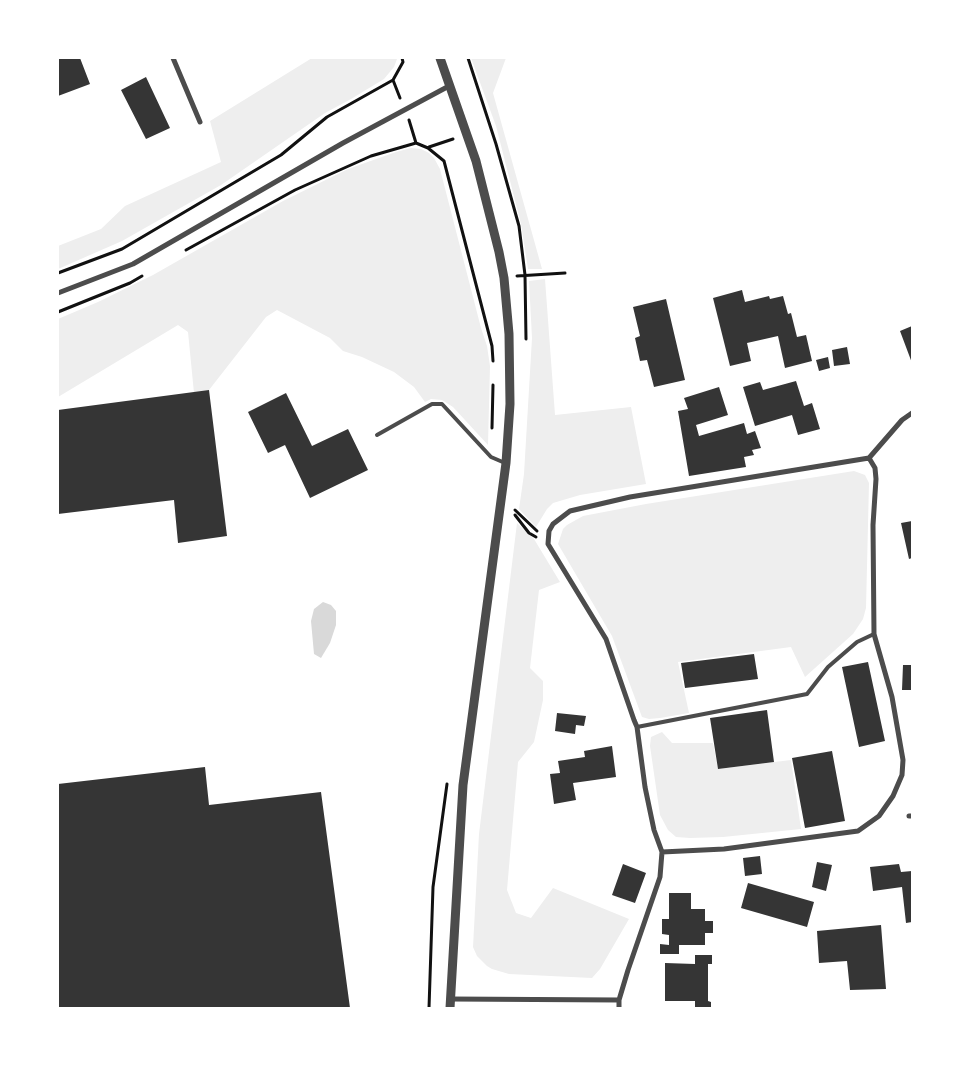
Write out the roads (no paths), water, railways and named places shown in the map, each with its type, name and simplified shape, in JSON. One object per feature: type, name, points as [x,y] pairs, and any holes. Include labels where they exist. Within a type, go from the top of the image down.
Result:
[{"type":"street","points":[[173,58],[200,122]]},
{"type":"street","points":[[440,58],[476,161],[499,252],[504,278],[509,334],[510,404],[506,463],[463,785],[450,1008]]},
{"type":"street","points":[[58,293],[133,264],[343,143],[449,86]]},
{"type":"street","points":[[619,1008],[619,1000],[628,970],[660,877],[662,852],[654,830],[645,787],[637,727],[606,639],[548,541],[553,524],[570,511],[630,498],[869,458],[902,420],[912,413]]},
{"type":"street","points":[[662,852],[724,850],[858,832],[879,816],[893,796],[902,775],[903,760],[892,697],[874,634],[873,525],[876,479],[875,468],[869,458]]},
{"type":"street","points":[[450,999],[619,1000]]},
{"type":"lane","points":[[377,435],[432,404],[442,404],[491,457],[506,463]]},
{"type":"lane","points":[[637,727],[807,694],[828,667],[857,642],[874,634]]}]
